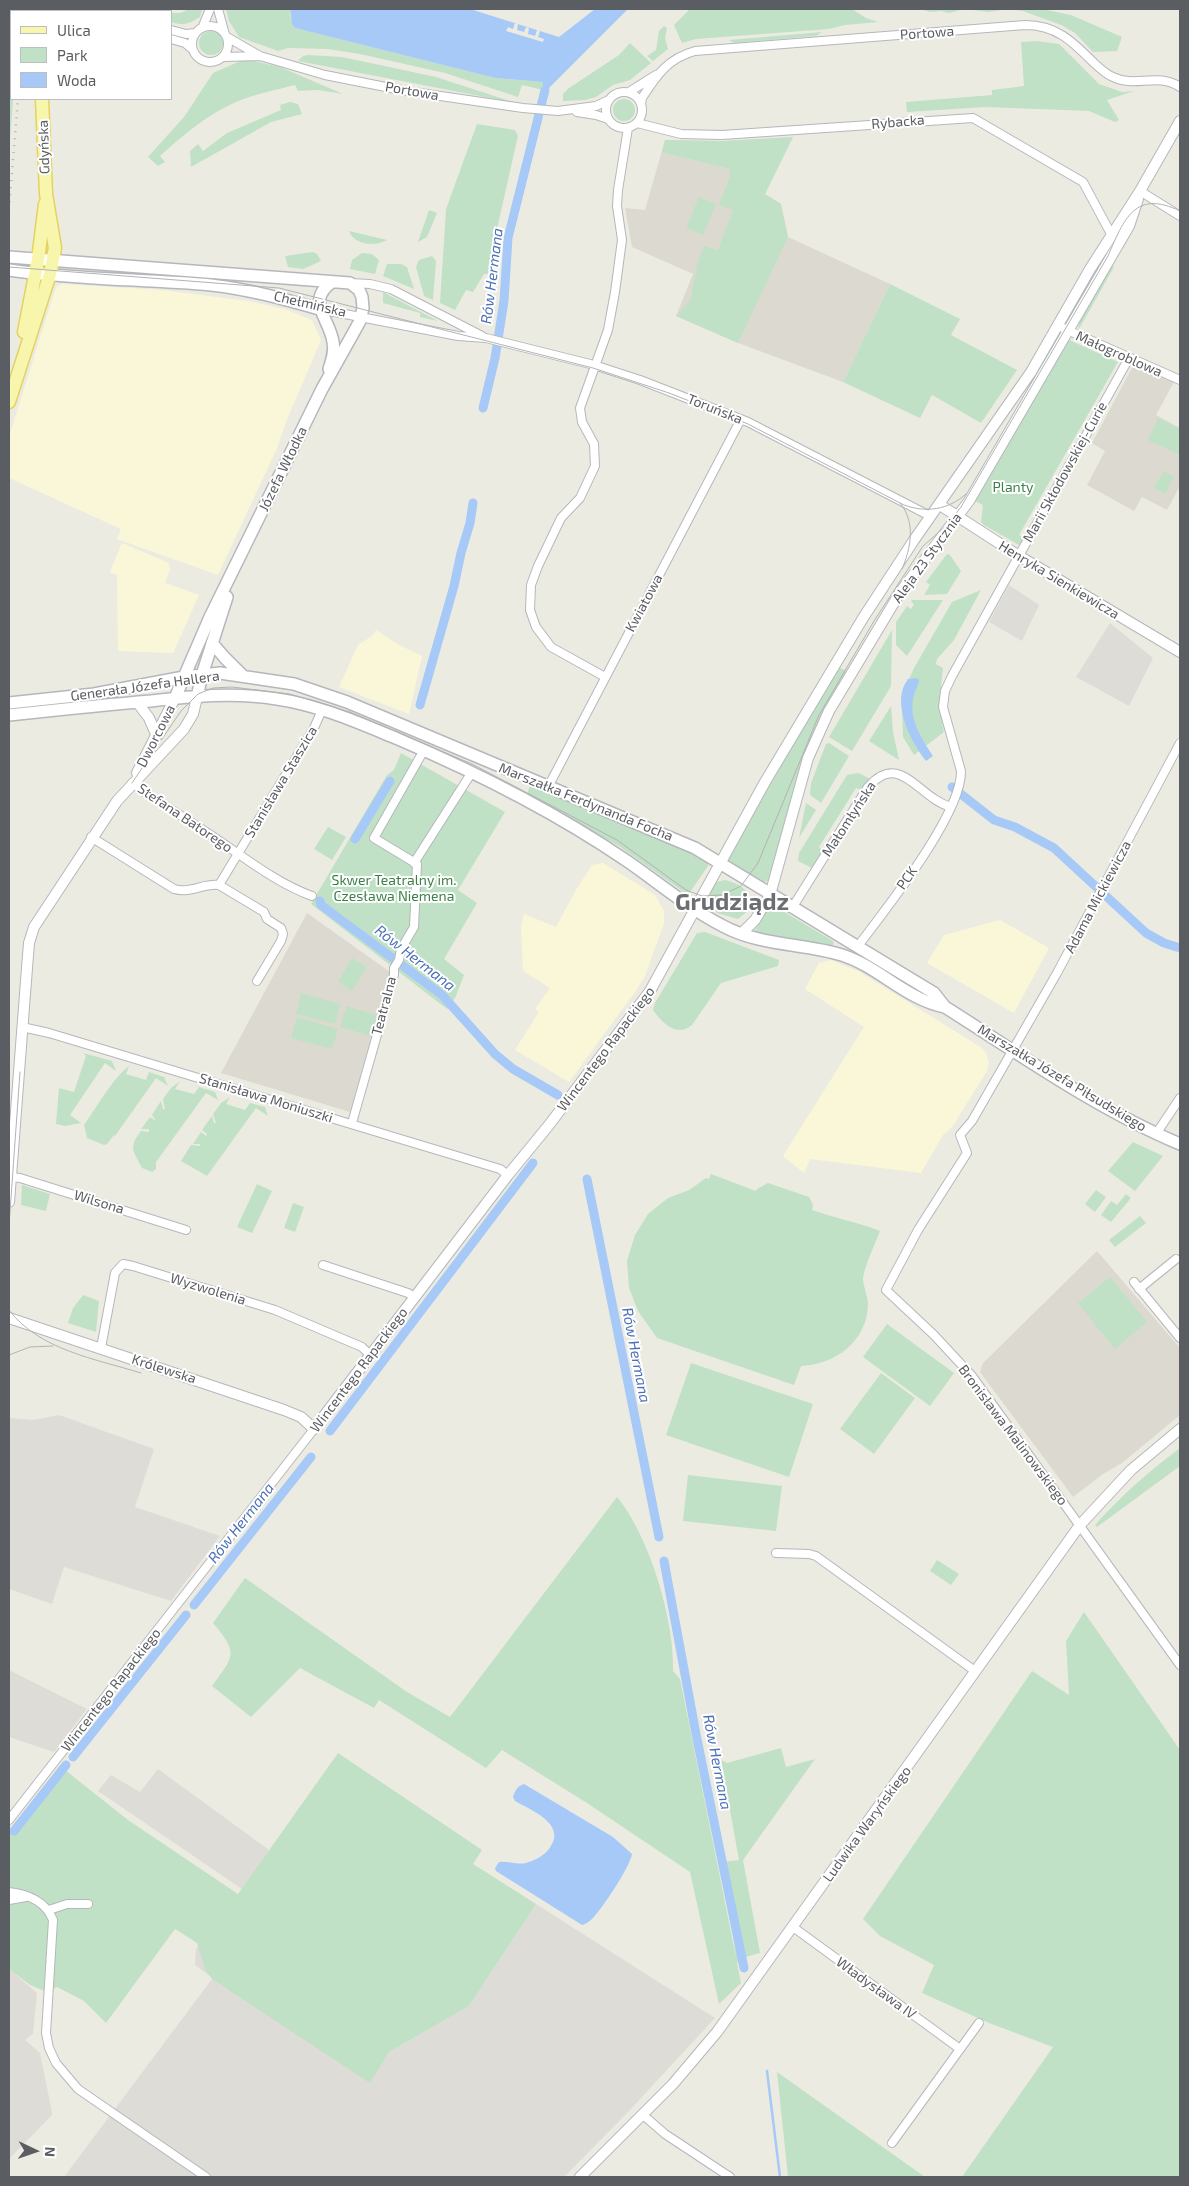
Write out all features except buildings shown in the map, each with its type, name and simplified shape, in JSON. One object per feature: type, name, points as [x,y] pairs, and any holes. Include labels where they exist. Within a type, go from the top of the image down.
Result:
[{"type":"main road","name":"Gdyńska","points":[[16,376],[53,261],[54,233],[46,194],[42,100]]},
{"type":"main road","name":"Gdyńska","points":[[16,376],[36,273],[46,194]]},
{"type":"main road","points":[[54,233],[61,252],[77,263]]},
{"type":"main road","name":"Chełmińska","points":[[14,257],[350,283],[359,290],[362,297],[362,316]]},
{"type":"main road","name":"Chełmińska","points":[[13,271],[212,285],[270,295],[320,309]]},
{"type":"main road","points":[[320,309],[322,291],[332,282]]},
{"type":"main road","name":"Józefa Włodka","points":[[320,309],[334,343],[331,363],[322,389]]},
{"type":"main road","name":"Józefa Włodka","points":[[175,698],[210,617],[322,389],[362,316]]},
{"type":"main road","points":[[9,402],[16,376]]},
{"type":"main road","name":"Józefa Włodka","points":[[197,697],[202,674],[245,548]]},
{"type":"main road","points":[[212,643],[243,676]]},
{"type":"main road","name":"Generała Józefa Hallera","points":[[9,715],[94,700],[202,674],[243,676],[294,684],[320,692],[477,757]]},
{"type":"main road","name":"Generała Józefa Hallera","points":[[9,703],[94,700],[137,702],[175,698],[236,695],[258,696],[294,702],[322,710],[424,750],[472,772]]},
{"type":"main road","name":"Marszałka Ferdynanda Focha","points":[[477,757],[695,848]]},
{"type":"main road","name":"Marszałka Ferdynanda Focha","points":[[472,772],[532,802],[579,830],[695,910]]},
{"type":"main road","name":"Marszałka Józefa Piłsudskiego","points":[[695,848],[721,862],[792,908],[934,993],[945,1007],[1111,1110],[1156,1134],[1180,1144]]},
{"type":"main road","name":"Marszałka Józefa Piłsudskiego","points":[[695,910],[726,928],[741,934],[762,940],[846,956],[928,1004],[945,1007]]},
{"type":"street","points":[[204,26],[210,9]]},
{"type":"street","points":[[172,39],[185,43],[196,56],[204,61],[217,61],[222,57],[228,44],[218,9]]},
{"type":"street","points":[[172,30],[186,34],[195,33],[204,26],[211,25],[226,34]]},
{"type":"street","name":"Portowa","points":[[629,92],[678,58],[695,51],[1033,25],[1048,28],[1069,38],[1103,70],[1115,78],[1132,81],[1156,78],[1180,86]]},
{"type":"street","points":[[192,49],[195,33]]},
{"type":"street","name":"Portowa","points":[[226,34],[260,56]]},
{"type":"street","name":"Portowa","points":[[222,57],[260,56],[343,79],[406,91],[530,109],[596,114],[608,119]]},
{"type":"street","name":"Portowa","points":[[641,104],[642,98],[660,72]]},
{"type":"street","points":[[629,92],[638,98],[642,113],[637,123],[628,128],[615,125],[608,119],[606,109],[609,100],[618,93],[629,92]]},
{"type":"street","name":"Portowa","points":[[567,111],[596,106],[609,100]]},
{"type":"street","name":"Rybacka","points":[[637,123],[682,134],[722,135],[973,118],[1082,182],[1111,234]]},
{"type":"street","name":"Aleja 23 Stycznia","points":[[695,910],[809,705],[883,584],[1010,405],[1111,234],[1140,191],[1180,121]]},
{"type":"street","points":[[605,677],[560,654],[546,641],[533,619],[530,600],[533,579],[558,523],[583,493],[595,466],[594,444],[582,422],[580,408],[608,330],[622,253],[622,230],[617,206],[628,128]]},
{"type":"street","points":[[1140,191],[1179,215]]},
{"type":"street","name":"Aleja 23 Stycznia","points":[[741,934],[755,920],[770,894],[805,767],[824,720],[901,591],[958,518],[1129,226],[1140,191]]},
{"type":"street","name":"Toruńska","points":[[350,283],[370,284],[390,289],[486,338]]},
{"type":"street","name":"Chełmińska","points":[[320,309],[362,316]]},
{"type":"street","name":"Toruńska","points":[[362,316],[458,336],[486,338],[594,365],[670,391],[741,419],[930,516]]},
{"type":"street","name":"Małogroblowa","points":[[1058,326],[1180,380]]},
{"type":"street","name":"Marii Skłodowskiej-Curie","points":[[951,807],[959,786],[961,771],[944,715],[943,699],[953,674],[1129,358]]},
{"type":"street","name":"Kwiatowa","points":[[548,787],[741,419]]},
{"type":"street","name":"Henryka Sienkiewicza","points":[[940,505],[1019,556],[1180,652]]},
{"type":"street","name":"Dworcowa","points":[[132,783],[184,729],[193,714],[197,697]]},
{"type":"street","name":"Dworcowa","points":[[132,783],[175,698]]},
{"type":"street","points":[[137,702],[149,718],[156,734]]},
{"type":"street","name":"Stanisława Staszica","points":[[239,854],[314,728],[322,710]]},
{"type":"street","name":"Adama Mickiewicza","points":[[1014,1050],[1060,968],[1093,899],[1103,886],[1180,743]]},
{"type":"street","points":[[424,750],[374,838],[414,863],[472,772]]},
{"type":"street","name":"Małomłyńska","points":[[792,908],[868,787],[877,777],[888,772],[901,775],[940,805],[951,807]]},
{"type":"street","points":[[9,1202],[29,944],[34,927],[91,837],[132,783]]},
{"type":"street","name":"Stefana Batorego","points":[[132,783],[156,801],[239,854],[300,891],[312,896]]},
{"type":"street","name":"PCK","points":[[858,946],[928,849],[943,825],[951,807]]},
{"type":"street","points":[[91,837],[174,889],[187,891],[213,884],[219,885],[264,912],[267,919],[281,928],[283,934],[281,941],[257,981]]},
{"type":"street","name":"Stefana Batorego","points":[[219,885],[239,854]]},
{"type":"street","name":"Teatralna","points":[[352,1123],[394,975],[394,968],[399,960],[402,948],[414,927],[417,864],[414,863]]},
{"type":"street","name":"Wincentego Rapackiego","points":[[9,1820],[314,1429],[508,1174],[639,1008],[695,910]]},
{"type":"street","name":"Stanisława Moniuszki","points":[[22,1026],[352,1123],[500,1169],[508,1174]]},
{"type":"street","name":"Bronisława Malinowskiego","points":[[1014,1050],[972,1121],[960,1135],[966,1153],[918,1230],[886,1290],[934,1335],[972,1376],[1080,1525]]},
{"type":"street","points":[[1156,1134],[1180,1098]]},
{"type":"street","name":"Wilsona","points":[[11,1177],[38,1183],[186,1230]]},
{"type":"street","points":[[1139,1289],[1176,1259]]},
{"type":"street","name":"Wyzwolenia","points":[[101,1348],[115,1273],[123,1264],[276,1310],[312,1327],[337,1336],[370,1354]]},
{"type":"street","points":[[323,1265],[408,1293],[414,1297]]},
{"type":"street","points":[[1134,1282],[1180,1338]]},
{"type":"street","name":"Królewska","points":[[9,1318],[284,1410],[301,1417],[314,1429]]},
{"type":"street","name":"Ludwika Waryńskiego","points":[[580,2177],[702,2052],[1080,1525],[1131,1470],[1180,1429]]},
{"type":"street","points":[[1080,1525],[1180,1665]]},
{"type":"street","points":[[776,1553],[816,1556],[975,1671]]},
{"type":"street","points":[[9,1892],[43,1904],[50,1910],[53,1920],[54,1930],[46,2033],[49,2048],[56,2063],[78,2089],[206,2177]]},
{"type":"street","points":[[9,1900],[26,1897]]},
{"type":"street","points":[[50,1910],[67,1904],[88,1904]]},
{"type":"street","name":"Władysława IV","points":[[793,1927],[960,2049]]},
{"type":"street","points":[[892,2143],[979,2023]]},
{"type":"street","points":[[642,2114],[666,2134],[730,2177]]},
{"type":"shaded area","points":[[9,9],[26,9],[10,10],[9,73]]},
{"type":"shaded area","points":[[793,137],[765,194],[781,204],[788,237],[890,284],[843,382],[738,343],[676,316],[693,274],[632,247],[625,208],[645,210],[665,140],[724,141]]},
{"type":"shaded area","points":[[62,284],[161,290],[248,301],[284,309],[312,320],[321,340],[288,417],[277,448],[218,575],[117,539],[121,529],[9,478],[9,437],[56,287]]},
{"type":"shaded area","points":[[1135,362],[1174,382],[1156,415],[1180,428],[1180,486],[1167,510],[1142,497],[1134,511],[1087,485],[1105,451],[1092,443]]},
{"type":"shaded area","points":[[122,543],[169,563],[170,569],[165,583],[199,595],[173,653],[118,651],[117,575],[110,572]]},
{"type":"shaded area","points":[[1009,585],[1039,605],[1022,641],[989,622]]},
{"type":"shaded area","points":[[1110,623],[1153,658],[1129,706],[1076,677]]},
{"type":"shaded area","points":[[376,630],[399,645],[422,656],[409,714],[339,687],[358,645],[372,636]]},
{"type":"shaded area","points":[[603,863],[655,895],[664,911],[664,923],[645,976],[569,1082],[515,1050],[539,1012],[535,1009],[550,988],[523,971],[521,926],[524,914],[556,927],[592,865]]},
{"type":"shaded area","points":[[307,913],[390,972],[350,1112],[221,1073]]},
{"type":"shaded area","points":[[1000,920],[1049,948],[1014,1013],[927,963],[944,935]]},
{"type":"shaded area","points":[[830,960],[858,971],[982,1048],[986,1053],[989,1063],[987,1071],[952,1127],[943,1135],[921,1173],[810,1159],[804,1173],[783,1156],[864,1027],[805,989],[819,963]]},
{"type":"shaded area","points":[[1097,1251],[1180,1348],[1180,1415],[1122,1463],[1103,1474],[1073,1497],[980,1372],[983,1363]]},
{"type":"shaded area","points":[[59,1415],[154,1449],[135,1507],[220,1536],[171,1601],[64,1567],[52,1604],[9,1589],[9,1418],[33,1420]]},
{"type":"shaded area","points":[[9,1670],[87,1709],[54,1752],[9,1737]]},
{"type":"shaded area","points":[[158,1769],[269,1850],[258,1867],[369,2083],[389,2052],[469,2006],[536,1904],[715,2018],[629,2111],[564,2177],[64,2177],[212,1979],[226,1988],[195,1965],[196,1949],[242,1889],[98,1791],[111,1775],[140,1792]]},
{"type":"shaded area","points":[[9,1969],[37,1993],[33,2034],[25,2040],[40,2053],[52,2115],[9,2159]]},
{"type":"green space","points":[[188,9],[202,9],[200,17],[193,21],[186,24],[172,22],[172,13],[181,13]]},
{"type":"green space","points":[[226,9],[290,9],[290,16],[295,28],[495,78],[544,82],[543,90],[522,85],[518,97],[445,73],[360,54],[327,49],[288,48],[278,51],[239,37],[229,21]]},
{"type":"green space","points":[[690,9],[852,9],[866,18],[878,22],[845,25],[829,29],[696,39],[682,43],[674,25]]},
{"type":"green space","points":[[920,9],[964,9],[949,13],[941,11],[930,12]]},
{"type":"green space","points":[[964,9],[1008,9],[989,12]]},
{"type":"green space","points":[[1008,9],[1042,9],[1071,15],[1122,37],[1117,51],[1093,52],[1075,33],[1061,25],[1023,11]]},
{"type":"green space","points":[[664,26],[667,28],[665,38],[668,49],[653,61],[647,56],[656,50],[659,31]]},
{"type":"green space","points":[[211,31],[216,32],[222,38],[222,48],[216,54],[211,55],[206,54],[200,48],[199,43],[200,38],[206,32]]},
{"type":"green space","points":[[822,32],[816,36],[734,43],[729,40]]},
{"type":"green space","points":[[1038,41],[1059,44],[1099,84],[1122,92],[1134,91],[1107,100],[1119,120],[1115,122],[1089,111],[985,107],[907,112],[906,102],[992,95],[992,90],[1024,86],[1021,42]]},
{"type":"green space","points":[[630,43],[651,63],[630,80],[613,85],[596,97],[585,100],[563,101],[563,94],[569,88],[619,55]]},
{"type":"green space","points":[[303,56],[342,57],[436,77],[516,103],[298,61]]},
{"type":"green space","points":[[245,59],[280,67],[343,94],[318,90],[298,91],[295,85],[243,99],[215,113],[186,133],[160,156],[165,162],[158,166],[148,157],[184,117],[213,73]]},
{"type":"green space","points":[[10,71],[10,100],[13,100],[9,157]]},
{"type":"green space","points":[[624,99],[632,102],[635,110],[632,118],[624,121],[616,118],[613,110],[616,102]]},
{"type":"green space","points":[[290,102],[298,104],[302,114],[271,122],[191,167],[190,151],[198,144],[203,151],[227,133],[281,110],[280,105]]},
{"type":"green space","points":[[477,124],[515,130],[518,136],[496,233],[492,274],[484,274],[473,292],[466,290],[455,310],[440,303],[446,209]]},
{"type":"green space","points":[[793,137],[765,194],[781,204],[788,237],[738,343],[676,316],[690,301],[698,261],[704,246],[718,250],[733,210],[719,205],[730,176],[730,169],[662,152],[665,140],[724,141]]},
{"type":"green space","points":[[699,197],[716,204],[703,235],[686,228]]},
{"type":"green space","points":[[429,210],[437,213],[427,237],[418,242]]},
{"type":"green space","points":[[349,231],[387,240],[377,244],[360,242]]},
{"type":"green space","points":[[313,252],[317,254],[321,261],[303,269],[288,267],[285,256]]},
{"type":"green space","points":[[362,253],[372,254],[379,260],[375,274],[350,269],[352,260]]},
{"type":"green space","points":[[432,256],[436,261],[433,300],[424,296],[416,267],[419,260]]},
{"type":"green space","points":[[387,264],[401,264],[407,267],[414,289],[383,276]]},
{"type":"green space","points":[[1109,264],[1114,267],[1079,329],[1078,322]]},
{"type":"green space","points":[[890,284],[960,319],[951,335],[1017,370],[981,423],[932,395],[920,418],[843,382]]},
{"type":"green space","points":[[383,292],[438,321],[420,317],[420,313],[383,303]]},
{"type":"green space","name":"Planty","points":[[1067,339],[1118,362],[1019,535],[1024,538],[1019,545],[984,525],[981,522],[983,505],[973,500]]},
{"type":"green space","points":[[1158,418],[1180,429],[1180,455],[1148,440]]},
{"type":"green space","points":[[1164,471],[1174,477],[1165,494],[1154,488]]},
{"type":"green space","points":[[947,554],[950,555],[961,571],[947,594],[924,595],[930,585],[926,582]]},
{"type":"green space","points":[[981,590],[954,640],[937,659],[936,664],[943,668],[940,700],[944,732],[914,755],[903,737],[902,708],[905,688],[914,668],[952,602]]},
{"type":"green space","points":[[912,600],[943,600],[907,656],[896,645],[896,622],[907,606],[911,609],[914,604],[911,602]]},
{"type":"green space","points":[[892,630],[891,686],[852,751],[829,737]]},
{"type":"green space","points":[[838,667],[847,671],[820,719],[806,750],[768,881],[764,882],[729,861],[728,858]]},
{"type":"green space","points":[[891,706],[893,732],[899,760],[869,741]]},
{"type":"green space","points":[[829,743],[849,756],[821,803],[810,795],[811,783],[826,744]]},
{"type":"green space","name":"Skwer Teatralny im. Czesława Niemena","points":[[401,753],[505,812],[458,890],[477,903],[444,959],[464,975],[455,998],[447,1009],[311,904],[387,775],[394,770]]},
{"type":"green space","points":[[859,773],[870,779],[861,790],[856,788],[819,847],[823,850],[812,868],[798,861],[799,853],[847,775]]},
{"type":"green space","points":[[530,785],[687,850],[708,862],[708,866],[688,895],[619,846],[527,795]]},
{"type":"green space","points":[[806,803],[816,810],[799,838]]},
{"type":"green space","points":[[328,827],[346,837],[332,860],[314,849]]},
{"type":"green space","points":[[725,880],[741,887],[750,898],[749,910],[738,919],[717,913],[709,902],[711,888],[716,882]]},
{"type":"green space","points":[[771,904],[833,941],[834,944],[831,946],[753,933]]},
{"type":"green space","points":[[705,932],[779,960],[778,966],[721,983],[692,1025],[686,1029],[675,1029],[665,1024],[653,1010],[655,1003],[697,933]]},
{"type":"green space","points":[[352,958],[367,967],[352,991],[338,982]]},
{"type":"green space","points":[[301,993],[340,1004],[335,1024],[296,1014]]},
{"type":"green space","points":[[347,1006],[377,1015],[370,1036],[340,1027]]},
{"type":"green space","points":[[297,1017],[338,1029],[332,1049],[291,1038]]},
{"type":"green space","points":[[83,1053],[112,1061],[116,1071],[105,1063],[70,1115],[81,1123],[65,1126],[56,1124],[59,1088],[74,1092],[86,1056]]},
{"type":"green space","points":[[129,1066],[126,1074],[146,1080],[149,1072],[164,1077],[168,1086],[156,1078],[115,1136],[107,1144],[104,1145],[87,1138],[84,1125],[111,1086]]},
{"type":"green space","points":[[180,1081],[175,1089],[194,1094],[199,1087],[215,1092],[218,1100],[206,1093],[156,1162],[156,1169],[152,1172],[142,1168],[134,1153],[134,1141],[141,1131],[149,1132],[149,1129],[141,1129],[150,1117],[156,1121],[152,1115],[161,1101],[163,1109],[165,1109],[163,1099],[171,1088]]},
{"type":"green space","points":[[230,1097],[226,1104],[245,1110],[250,1103],[265,1107],[268,1116],[256,1108],[207,1176],[181,1161],[191,1145],[200,1146],[200,1144],[193,1144],[201,1132],[206,1136],[207,1134],[202,1130],[212,1116],[214,1123],[216,1123],[213,1114],[221,1103]]},
{"type":"green space","points":[[1133,1142],[1163,1156],[1135,1191],[1108,1171]]},
{"type":"green space","points":[[711,1174],[756,1191],[768,1183],[809,1197],[813,1205],[812,1210],[880,1231],[863,1278],[868,1305],[862,1330],[847,1349],[837,1356],[814,1365],[801,1366],[794,1385],[657,1338],[638,1311],[629,1288],[627,1261],[635,1235],[648,1214],[668,1198],[689,1190],[706,1178],[709,1179]]},
{"type":"green space","points":[[257,1184],[272,1191],[252,1233],[237,1227]]},
{"type":"green space","points":[[22,1185],[50,1194],[46,1211],[21,1205]]},
{"type":"green space","points":[[1096,1190],[1106,1197],[1095,1212],[1085,1204]]},
{"type":"green space","points":[[1126,1194],[1131,1198],[1111,1222],[1101,1215],[1111,1201],[1117,1205]]},
{"type":"green space","points":[[293,1203],[304,1207],[295,1232],[284,1228]]},
{"type":"green space","points":[[1140,1216],[1146,1223],[1115,1247],[1109,1240]]},
{"type":"green space","points":[[1110,1277],[1147,1322],[1115,1349],[1078,1303]]},
{"type":"green space","points":[[83,1295],[99,1301],[96,1332],[68,1323],[73,1308]]},
{"type":"green space","points":[[887,1324],[954,1373],[930,1406],[863,1357]]},
{"type":"green space","points":[[691,1363],[813,1404],[789,1477],[666,1435]]},
{"type":"green space","points":[[881,1373],[915,1398],[874,1454],[840,1429]]},
{"type":"green space","points":[[1180,1448],[1180,1466],[1097,1527],[1095,1525],[1136,1484]]},
{"type":"green space","points":[[688,1475],[782,1486],[776,1531],[683,1521]]},
{"type":"green space","points":[[617,1497],[640,1533],[665,1604],[670,1628],[673,1671],[680,1679],[736,1957],[723,1862],[739,1860],[721,1760],[727,1763],[781,1748],[786,1767],[815,1759],[743,1860],[760,1953],[742,1958],[737,1963],[741,1983],[719,2004],[690,1872],[587,1803],[502,1750],[486,1768],[379,1700],[374,1708],[300,1668],[251,1717],[212,1686],[231,1654],[227,1641],[213,1623],[245,1578],[407,1692],[450,1717]]},
{"type":"green space","points":[[937,1560],[959,1574],[951,1585],[930,1571]]},
{"type":"green space","points":[[1084,1612],[1180,1750],[1180,2177],[962,2177],[1053,2047],[989,2023],[922,1993],[934,1965],[880,1936],[863,1919],[1032,1671],[1069,1695],[1066,1641]]},
{"type":"green space","points":[[338,1753],[482,1850],[473,1864],[536,1904],[469,2006],[389,2052],[370,2083],[212,1979],[205,1969],[197,1943],[175,1929],[106,2023],[84,2001],[57,1987],[47,1992],[30,1985],[9,1969],[9,1831],[60,1766],[128,1820],[238,1894]]},
{"type":"green space","points":[[777,2072],[925,2177],[788,2177]]},
{"type":"water","points":[[290,9],[470,9],[559,37],[595,9],[628,9],[547,90],[543,90],[543,82],[495,78],[295,28],[292,24]]},
{"type":"water","points":[[917,678],[919,680],[912,707],[917,729],[933,756],[926,761],[909,733],[902,710],[903,688],[908,679]]},
{"type":"water","points":[[524,1784],[613,1837],[632,1854],[621,1878],[609,1897],[597,1914],[585,1924],[582,1925],[496,1871],[495,1868],[499,1862],[522,1863],[538,1858],[547,1852],[554,1840],[554,1833],[546,1820],[515,1801],[513,1797],[516,1791]]},
{"type":"pier","points":[[515,23],[518,24],[517,30],[524,32],[526,27],[529,28],[528,34],[535,36],[537,30],[540,31],[538,37],[544,39],[543,42],[506,31],[508,27],[513,29]]},
{"type":"waterway","name":"Rów Hermana","points":[[483,408],[495,358],[504,301],[508,238],[545,90]]},
{"type":"waterway","name":"Rów Hermana","points":[[420,705],[454,586],[470,523],[473,503]]},
{"type":"waterway","name":"Rów Hermana","points":[[355,839],[390,781]]},
{"type":"waterway","points":[[952,787],[994,820],[1015,827],[1054,848],[1146,933],[1164,943],[1180,948]]},
{"type":"waterway","name":"Rów Hermana","points":[[320,901],[321,905],[442,995],[495,1054],[513,1069],[558,1095]]},
{"type":"waterway","name":"Rów Hermana","points":[[330,1431],[533,1163]]},
{"type":"waterway","name":"Rów Hermana","points":[[587,1179],[659,1537]]},
{"type":"waterway","name":"Rów Hermana","points":[[194,1605],[311,1457]]},
{"type":"waterway","name":"Rów Hermana","points":[[664,1561],[696,1734],[744,1968]]},
{"type":"waterway","name":"Rów Hermana","points":[[73,1757],[186,1615]]},
{"type":"waterway","name":"Rów Hermana","points":[[14,1831],[66,1765]]},
{"type":"waterway","name":"Rów Hermana","points":[[767,2071],[780,2177]]},
{"type":"tram line","points":[[132,783],[181,711],[198,694],[213,688],[232,687],[290,694],[350,712],[472,764],[617,840],[686,890],[702,896],[722,895],[741,886],[758,863],[819,715],[874,621],[923,546],[947,525],[961,507],[1108,256],[1126,220],[1133,211],[1142,206],[1152,204],[1165,205],[1180,211]]},
{"type":"tram line","points":[[9,267],[279,288],[593,368],[669,393],[748,424],[904,505],[920,509],[944,507],[966,494]]},
{"type":"tram line","points":[[900,503],[905,510],[910,527],[910,544],[902,569]]},
{"type":"tram line","points":[[9,1226],[20,1072]]},
{"type":"tram line","points":[[9,1310],[21,1324],[52,1344],[87,1357],[141,1373]]},
{"type":"tram line","points":[[9,1355],[30,1347],[53,1346]]},
{"type":"railway","points":[[9,209],[18,100]]},
{"type":"district","name":"Grudziądz","points":[[732,902]]}]
